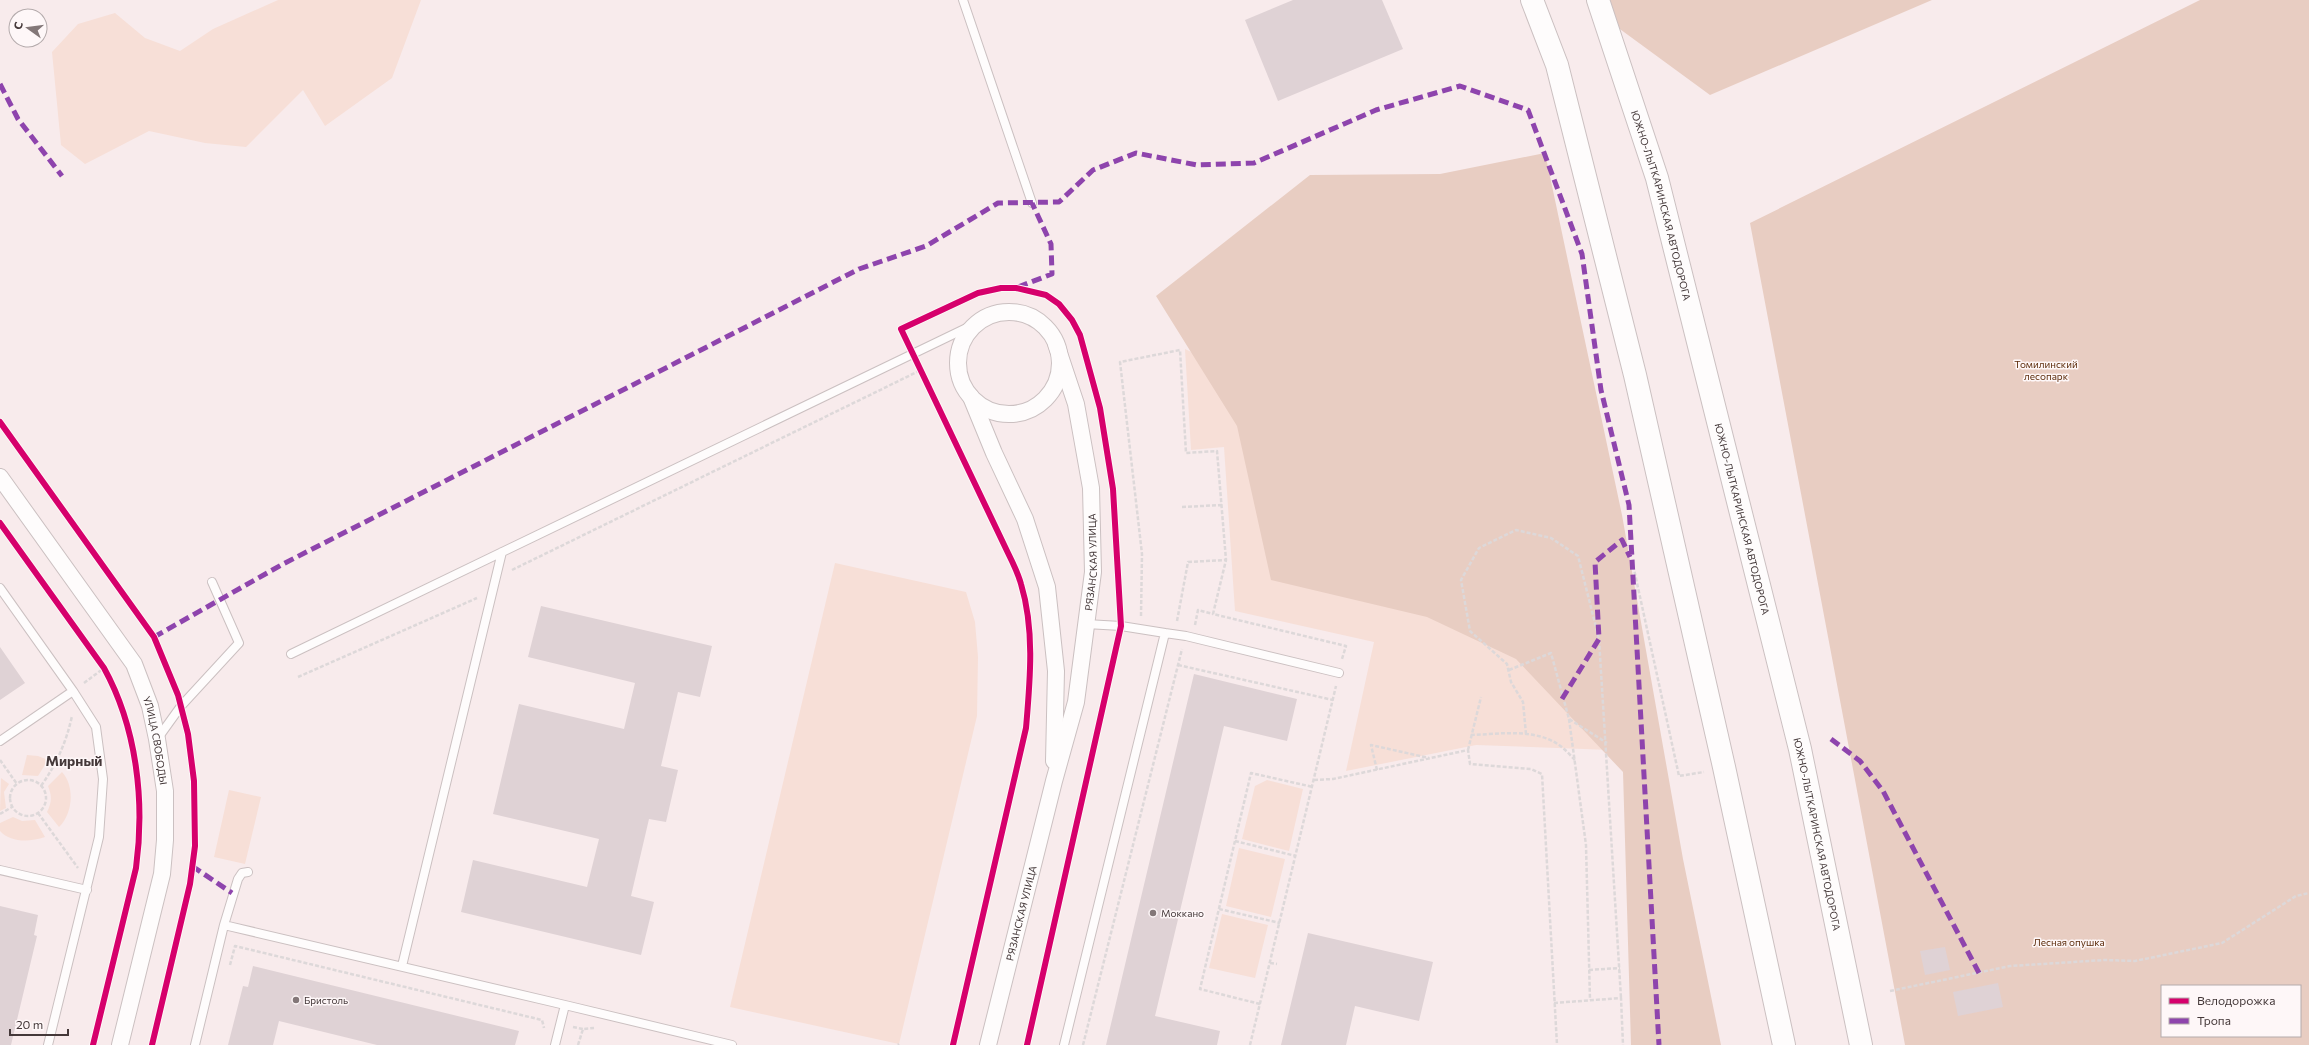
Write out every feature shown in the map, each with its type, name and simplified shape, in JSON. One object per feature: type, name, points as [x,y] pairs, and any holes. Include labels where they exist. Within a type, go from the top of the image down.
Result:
[{"type":"main road","points":[[1532,0],[1557,65],[1635,375],[1724,767],[1784,1045]]},
{"type":"main road","name":"ЮЖНО-ЛЫТКАРИНСКАЯ АВТОДОРОГА","points":[[1598,0],[1659,186],[1800,749],[1861,1045]]},
{"type":"street","points":[[1017,312],[1033,318],[1047,329],[1056,344],[1060,362],[1057,379],[1051,392],[1041,403],[1028,411],[1014,414],[999,413],[985,408],[971,397],[962,382],[958,364],[961,347],[969,331],[983,320],[999,313],[1017,312]]},
{"type":"street","name":"РЯЗАНСКАЯ УЛИЦА","points":[[988,1045],[1054,781],[1076,702],[1093,572],[1091,488],[1076,404],[1056,344]]},
{"type":"street","name":"РЯЗАНСКАЯ УЛИЦА","points":[[971,397],[994,453],[1025,519],[1047,587],[1056,672],[1054,781]]},
{"type":"street","name":"УЛИЦА СВОБОДЫ","points":[[0,477],[134,664],[150,706],[157,739],[165,791],[165,840],[162,874],[120,1045]]},
{"type":"lane","points":[[963,0],[1032,202]]},
{"type":"lane","points":[[291,654],[983,320]]},
{"type":"lane","points":[[402,966],[502,552]]},
{"type":"lane","points":[[157,739],[180,706],[240,644],[212,582]]},
{"type":"lane","points":[[0,588],[73,691],[96,728],[103,779],[99,837],[48,1045]]},
{"type":"lane","points":[[1086,624],[1141,628],[1189,637],[1339,673]]},
{"type":"lane","points":[[1064,1045],[1165,633]]},
{"type":"lane","points":[[0,741],[73,691]]},
{"type":"lane","points":[[0,870],[87,890]]},
{"type":"lane","points":[[195,1045],[224,925],[238,879],[242,873],[248,872]]},
{"type":"lane","points":[[224,925],[732,1045]]},
{"type":"lane","points":[[555,1045],[564,1005]]},
{"type":"path","points":[[1141,628],[1142,554],[1120,362],[1180,350],[1186,453],[1217,451],[1226,560],[1213,614]]},
{"type":"path","points":[[507,573],[922,373],[912,353]]},
{"type":"path","points":[[1182,507],[1222,505]]},
{"type":"path","points":[[1526,734],[1523,702],[1511,682],[1507,664],[1470,631],[1461,580],[1479,548],[1516,530],[1551,538],[1578,556],[1599,639],[1607,743],[1623,1045]]},
{"type":"path","points":[[1189,637],[1177,620],[1188,562],[1226,560]]},
{"type":"path","points":[[1632,560],[1679,776],[1709,771]]},
{"type":"path","points":[[298,678],[480,596],[478,604]]},
{"type":"path","points":[[1083,1045],[1178,665],[1198,610],[1346,646],[1250,1045]]},
{"type":"path","points":[[1509,670],[1551,653],[1569,719],[1586,845],[1590,1000]]},
{"type":"path","points":[[41,786],[55,766],[66,744],[73,712],[73,691],[106,671],[100,662]]},
{"type":"path","points":[[1178,665],[1333,700]]},
{"type":"path","points":[[1481,697],[1468,750],[1470,764],[1531,769],[1542,774],[1557,1045]]},
{"type":"path","points":[[1569,719],[1607,743]]},
{"type":"path","points":[[1472,735],[1526,734],[1554,742],[1575,760]]},
{"type":"path","points":[[1377,770],[1371,745],[1430,759]]},
{"type":"path","points":[[1314,780],[1332,779],[1468,750]]},
{"type":"path","points":[[0,760],[17,784]]},
{"type":"path","points":[[1260,1004],[1200,989],[1251,773],[1312,787]]},
{"type":"path","points":[[25,780],[32,780],[41,786],[46,795],[45,802],[38,813],[31,816],[24,815],[12,807],[10,794],[17,784],[25,780]]},
{"type":"path","points":[[0,814],[12,807]]},
{"type":"path","points":[[38,813],[80,871],[90,874]]},
{"type":"path","points":[[1235,842],[1296,856]]},
{"type":"path","points":[[1890,991],[2010,966],[2105,960],[2135,961],[2222,943],[2296,896],[2309,893]]},
{"type":"path","points":[[1219,909],[1280,923]]},
{"type":"path","points":[[230,969],[235,946],[542,1020],[543,1034]]},
{"type":"path","points":[[1270,963],[1277,964]]},
{"type":"path","points":[[1589,970],[1620,968]]},
{"type":"path","points":[[1554,1003],[1621,998]]},
{"type":"path","points":[[578,1045],[582,1029],[596,1027]]},
{"type":"shaded area","points":[[278,0],[421,0],[392,78],[325,126],[303,90],[246,147],[205,143],[149,131],[85,164],[61,145],[52,52],[78,24],[115,13],[145,38],[180,51],[213,29]]},
{"type":"shaded area","points":[[1185,349],[1603,550],[1610,750],[1476,745],[1346,771],[1374,642],[1235,611],[1224,447],[1191,450]]},
{"type":"shaded area","points":[[835,563],[966,592],[975,622],[978,657],[977,716],[899,1044],[730,1007]]},
{"type":"shaded area","points":[[27,755],[38,756],[48,760],[38,776],[22,775]]},
{"type":"shaded area","points":[[62,772],[69,785],[71,800],[67,815],[59,827],[47,812],[51,799],[48,786]]},
{"type":"shaded area","points":[[1,778],[9,784],[4,792],[6,808],[0,811]]},
{"type":"shaded area","points":[[1267,780],[1303,789],[1289,851],[1242,839],[1255,786]]},
{"type":"shaded area","points":[[229,790],[261,797],[245,864],[214,857]]},
{"type":"shaded area","points":[[13,817],[22,821],[35,820],[45,837],[33,840],[21,840],[4,835],[0,831],[0,823]]},
{"type":"shaded area","points":[[1239,848],[1285,859],[1271,917],[1226,906]]},
{"type":"shaded area","points":[[1222,914],[1268,925],[1255,978],[1209,968]]},
{"type":"green space","points":[[1607,0],[1932,0],[1710,95],[1613,24]]},
{"type":"green space","name":"Томилинский лесопарк","points":[[2200,0],[2309,0],[2309,1045],[1905,1045],[1750,223]]},
{"type":"green space","points":[[1545,153],[1622,515],[1683,859],[1721,1045],[1631,1045],[1623,772],[1516,659],[1427,617],[1271,580],[1237,426],[1156,296],[1310,175],[1440,174]]},
{"type":"building","points":[[1293,0],[1382,0],[1403,49],[1278,101],[1245,20]]},
{"type":"building","points":[[541,606],[712,646],[700,697],[678,692],[661,766],[678,770],[666,822],[649,819],[631,896],[654,902],[641,955],[461,912],[473,860],[587,887],[599,839],[493,814],[519,704],[624,729],[635,683],[528,657]]},
{"type":"building","points":[[0,647],[25,683],[0,700]]},
{"type":"building","points":[[1194,674],[1297,699],[1287,741],[1224,726],[1155,1016],[1220,1031],[1217,1045],[1106,1045]]},
{"type":"building","points":[[0,906],[38,915],[34,935],[37,936],[11,1045],[0,1045]]},
{"type":"building","points":[[1308,933],[1433,962],[1419,1021],[1355,1006],[1346,1045],[1281,1045]]},
{"type":"building","points":[[1945,947],[1950,970],[1925,975],[1920,951]]},
{"type":"building","points":[[253,966],[519,1031],[515,1045],[377,1045],[279,1021],[273,1045],[228,1045],[243,986],[248,987]]},
{"type":"building","points":[[1998,983],[2003,1007],[1958,1016],[1953,992]]},
{"type":"marked path","points":[[0,84],[18,119],[62,176]]},
{"type":"marked path","points":[[154,637],[283,564],[859,269],[926,246],[998,203],[1059,202],[1093,170],[1136,153],[1197,165],[1254,163],[1376,110],[1460,86],[1528,110],[1582,254],[1601,390],[1629,505],[1659,1045]]},
{"type":"marked path","points":[[1018,287],[1052,274],[1051,244],[1032,203]]},
{"type":"marked path","points":[[1562,699],[1599,639],[1595,562],[1622,540],[1630,557]]},
{"type":"marked path","points":[[1831,739],[1860,761],[1883,791],[1979,973]]},
{"type":"marked path","points":[[192,866],[232,893]]},
{"type":"cycle path","points":[[953,1045],[1026,728],[1030,674],[1030,637],[1025,601],[1017,572],[901,329],[978,293],[1001,288],[1016,288],[1046,295],[1059,304],[1072,320],[1080,335],[1100,408],[1113,489],[1121,626],[1027,1045]]},
{"type":"cycle path","points":[[0,422],[154,637],[178,695],[188,734],[194,781],[195,846],[190,884],[152,1045]]},
{"type":"cycle path","points":[[0,523],[104,668],[124,715],[136,766],[139,792],[139,843],[136,868],[93,1045]]},
{"type":"place","name":"Моккано","points":[[1153,913]]},
{"type":"place","name":"Бристоль","points":[[296,1000]]},
{"type":"district","name":"Мирный","points":[[74,761]]},
{"type":"park label","name":"Лесная опушка","points":[[2069,942]]}]
